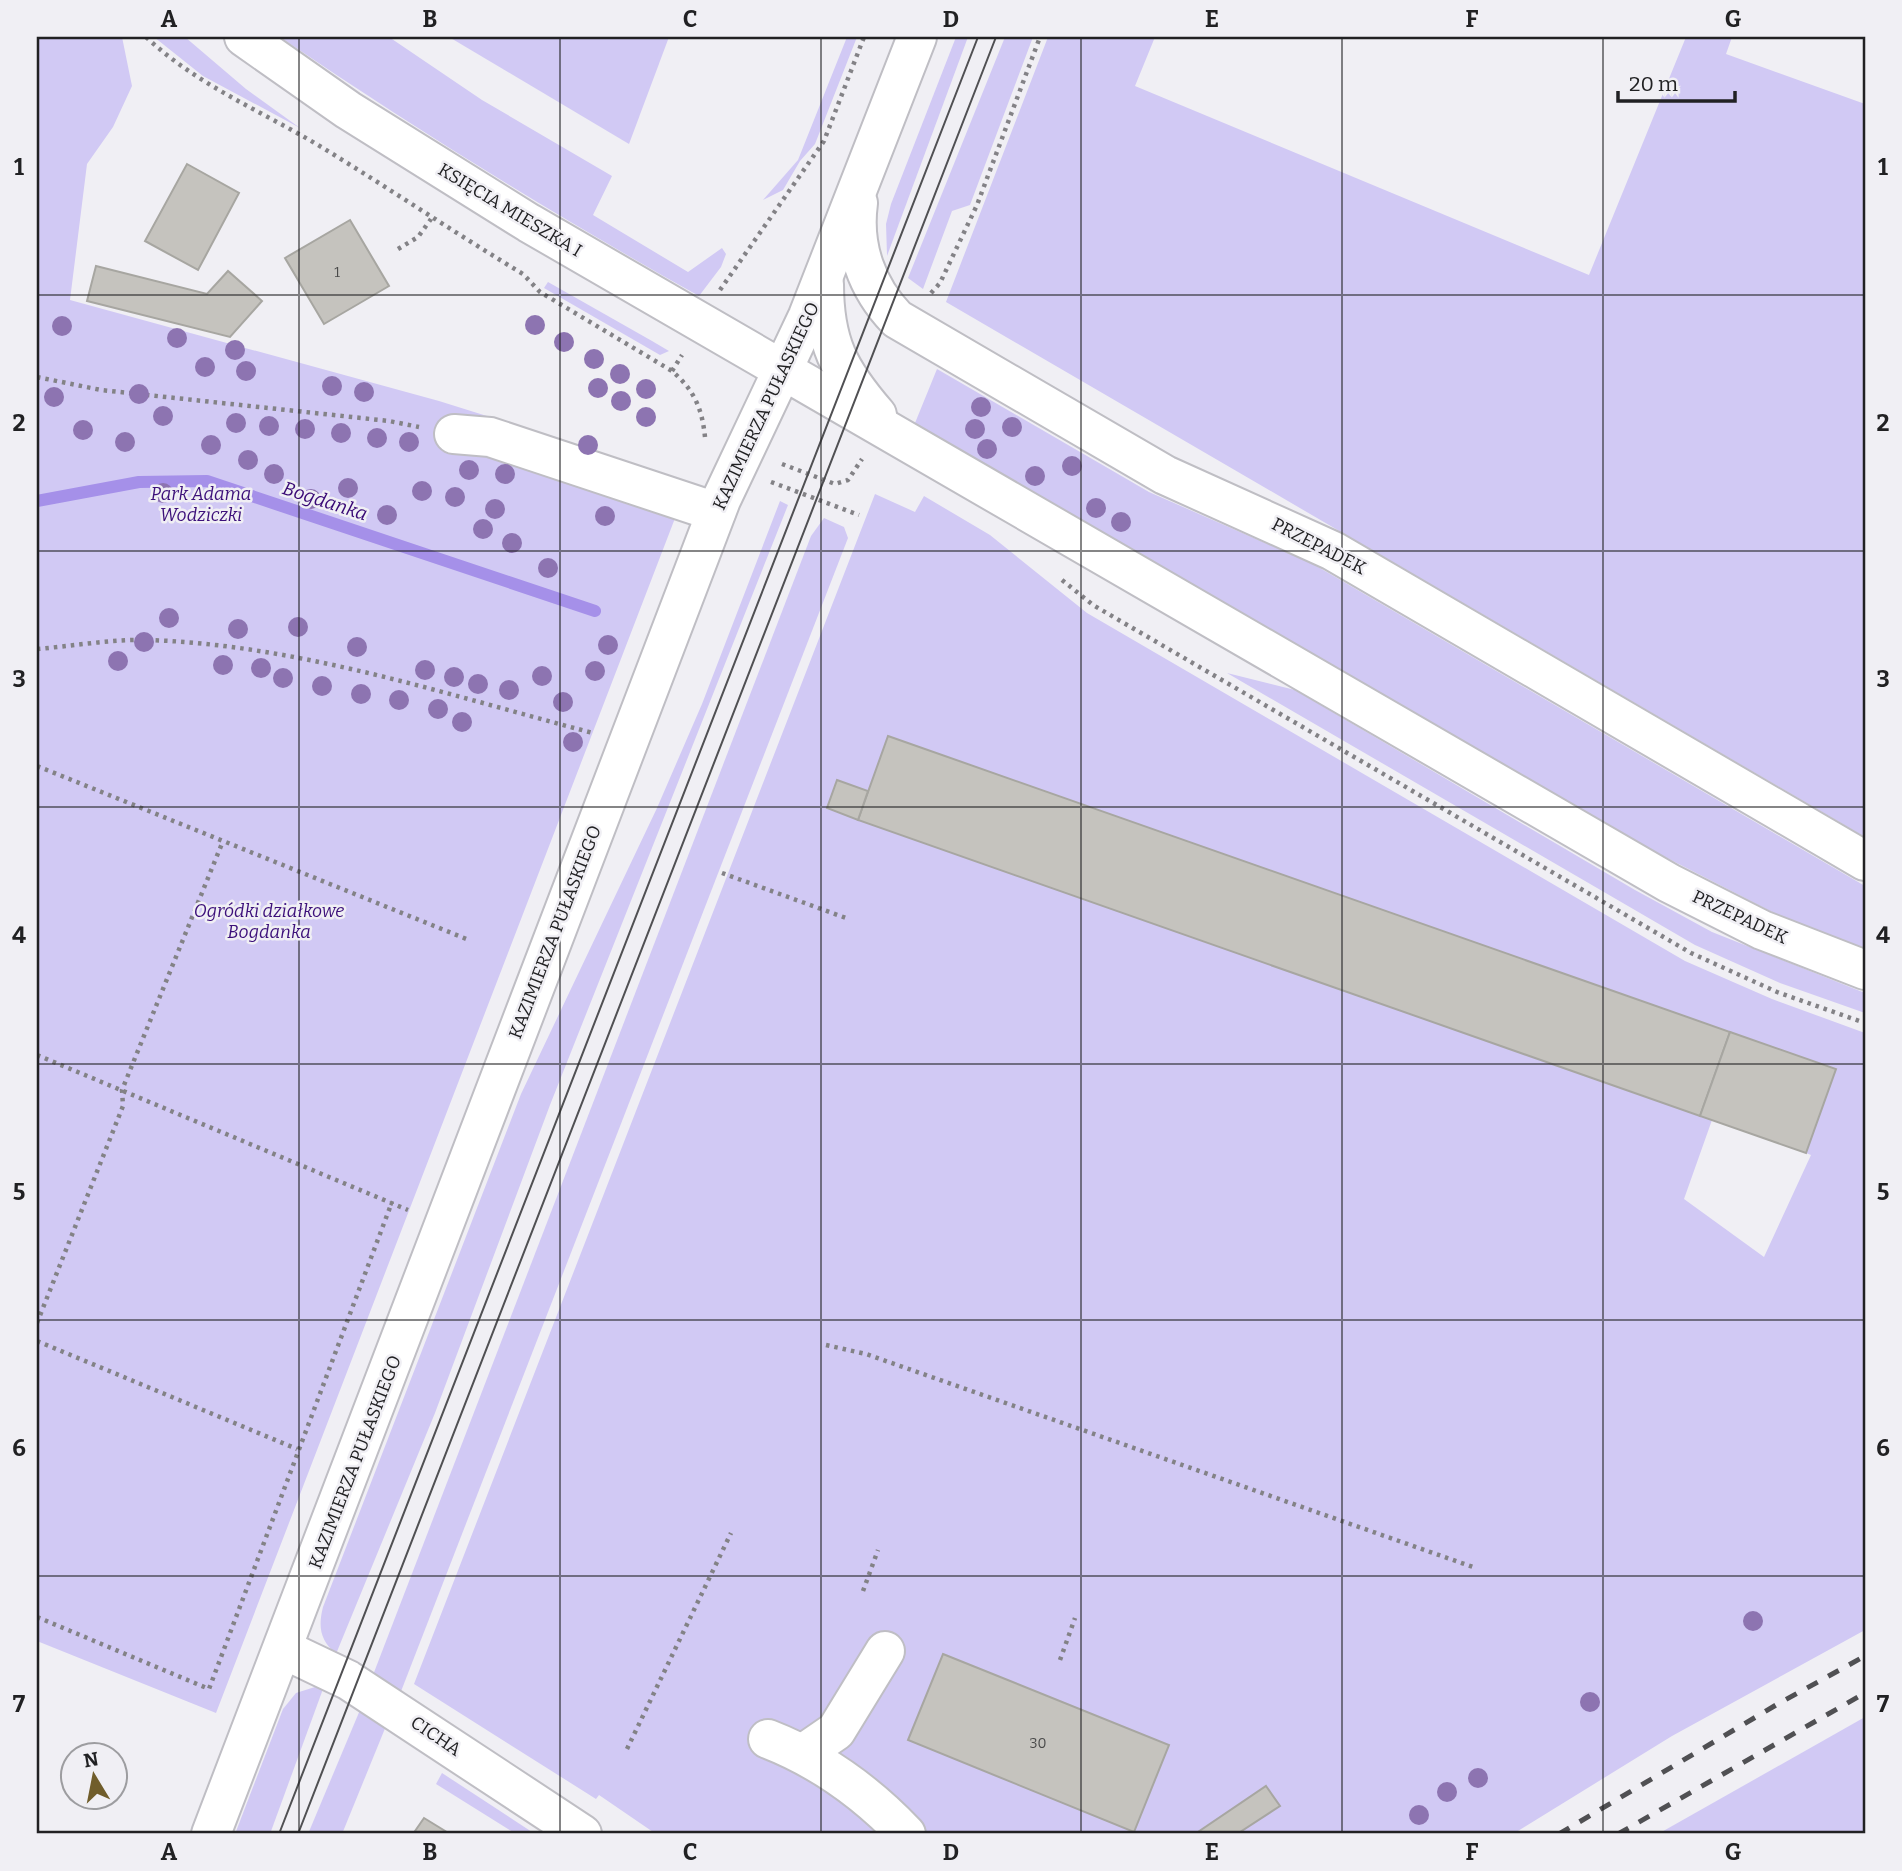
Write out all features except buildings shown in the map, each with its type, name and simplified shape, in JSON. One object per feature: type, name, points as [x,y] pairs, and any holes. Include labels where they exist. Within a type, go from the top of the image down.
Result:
[{"type":"street","name":"KSIĘCIA MIESZKA I","points":[[244,37],[348,110],[470,187],[783,370]]},
{"type":"street","name":"KAZIMIERZA PUŁASKIEGO","points":[[211,1834],[716,512],[824,275],[917,37]]},
{"type":"street","name":"PRZEPADEK","points":[[862,180],[857,208],[857,234],[868,280],[881,303],[897,319],[1164,475],[1333,551],[1865,861]]},
{"type":"street","points":[[824,275],[826,320],[838,364],[852,387],[885,429]]},
{"type":"street","name":"PRZEPADEK","points":[[783,370],[1669,883],[1762,930],[1865,970]]},
{"type":"street","points":[[454,434],[490,437],[716,512]]},
{"type":"street","name":"CICHA","points":[[283,1649],[348,1680],[582,1834]]},
{"type":"street","points":[[804,1753],[836,1731],[884,1651]]},
{"type":"street","points":[[768,1739],[804,1753],[873,1799],[906,1834]]},
{"type":"path","points":[[146,37],[190,74],[322,148],[431,219],[523,274],[540,292],[672,371],[688,385],[700,406],[706,456],[740,459],[835,484],[848,480],[885,429]]},
{"type":"path","points":[[672,371],[701,322],[824,141],[864,37]]},
{"type":"path","points":[[916,331],[930,293],[940,283],[978,205],[1040,37]]},
{"type":"path","points":[[398,249],[418,237],[431,219]]},
{"type":"path","points":[[37,377],[101,390],[389,421],[454,434]]},
{"type":"path","points":[[740,459],[859,515]]},
{"type":"path","points":[[1052,572],[1093,605],[1691,953],[1777,992],[1865,1023]]},
{"type":"path","points":[[37,649],[146,640],[248,649],[387,679],[601,735]]},
{"type":"path","points":[[37,766],[469,940]]},
{"type":"path","points":[[37,1323],[123,1106],[122,1090],[223,841]]},
{"type":"path","points":[[722,873],[846,918]]},
{"type":"path","points":[[37,1055],[409,1210]]},
{"type":"path","points":[[37,1617],[209,1689],[392,1202]]},
{"type":"path","points":[[37,1341],[298,1448]]},
{"type":"path","points":[[827,1345],[866,1353],[1473,1567]]},
{"type":"path","points":[[627,1749],[732,1533]]},
{"type":"path","points":[[863,1591],[878,1550]]},
{"type":"path","points":[[1060,1660],[1075,1618]]},
{"type":"green space","name":"Ogródki działkowe Bogdanka","points":[[37,37],[122,37],[132,86],[113,127],[87,164],[70,300],[439,401],[570,442],[687,487],[216,1713],[37,1641]]},
{"type":"green space","points":[[154,37],[185,37],[246,89],[300,128],[203,76]]},
{"type":"green space","points":[[280,37],[389,37],[482,100],[612,176],[593,215],[688,272],[722,248],[726,254],[721,267],[699,296],[487,171]]},
{"type":"green space","points":[[449,37],[669,37],[629,144]]},
{"type":"green space","points":[[847,37],[857,37],[815,144],[800,161],[783,190],[763,200],[798,160]]},
{"type":"green space","points":[[956,37],[968,37],[887,256],[886,224],[891,204]]},
{"type":"green space","points":[[1005,37],[1033,37],[970,205],[952,211],[923,289],[908,278]]},
{"type":"green space","points":[[1048,37],[1155,37],[1135,86],[1589,275],[1686,37],[1732,37],[1726,54],[1865,104],[1865,837],[946,302]]},
{"type":"green space","points":[[548,282],[669,351],[660,355],[544,288]]},
{"type":"green space","points":[[937,369],[1149,492],[1313,564],[1865,886],[1865,950],[1782,917],[1632,840],[915,423]]},
{"type":"green space","points":[[875,494],[915,512],[924,496],[990,535],[1087,613],[1685,961],[1772,999],[1865,1033],[1865,1630],[1672,1736],[1513,1834],[656,1834],[599,1795],[596,1799],[414,1684]],"holes":[[[888,737],[1836,1069],[1806,1153],[1811,1155],[1764,1257],[1684,1199],[1712,1120]]]},
{"type":"green space","points":[[780,501],[788,505],[550,1105],[435,1413],[336,1654],[322,1633],[323,1607],[521,1094],[657,808],[702,704]]},
{"type":"green space","points":[[824,518],[844,527],[848,538],[400,1694],[373,1675],[811,536]]},
{"type":"green space","points":[[1227,673],[1295,690],[1635,890],[1712,932],[1865,993],[1865,1013],[1780,983],[1695,945]]},
{"type":"green space","points":[[315,1687],[323,1689],[270,1834],[235,1834],[283,1709],[296,1693]]},
{"type":"green space","points":[[360,1710],[386,1726],[342,1834],[308,1834]]},
{"type":"green space","points":[[1865,1717],[1865,1834],[1658,1834]]},
{"type":"green space","points":[[442,1773],[535,1834],[516,1834],[436,1784]]},
{"type":"waterway","name":"Bogdanka","points":[[37,501],[139,482],[207,481],[595,611]]},
{"type":"tram line","points":[[279,1834],[978,37]]},
{"type":"tram line","points":[[298,1834],[996,37]]},
{"type":"railway","points":[[1559,1834],[1776,1705],[1865,1656]]},
{"type":"railway","points":[[1618,1834],[1865,1693]]},
{"type":"park label","name":"Park Adama Wodziczki","points":[[201,504]]}]
